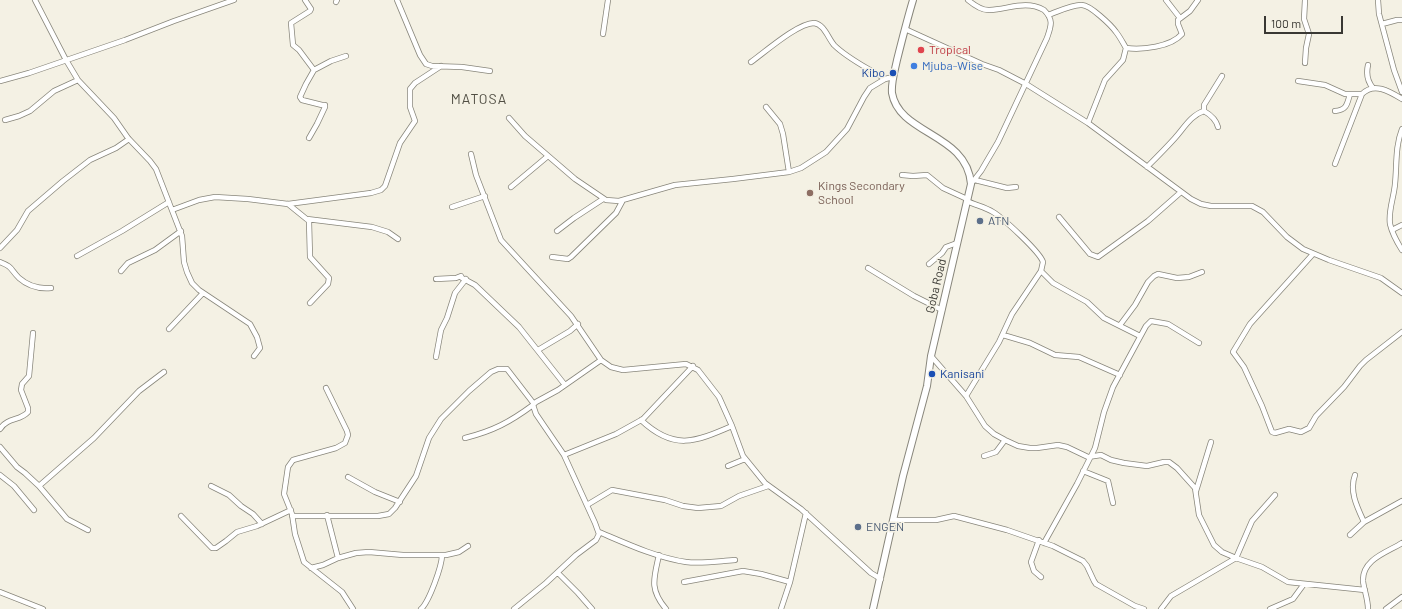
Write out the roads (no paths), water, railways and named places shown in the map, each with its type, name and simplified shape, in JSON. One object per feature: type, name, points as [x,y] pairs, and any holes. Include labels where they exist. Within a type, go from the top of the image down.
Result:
[{"type":"main road","name":"Goba Road","points":[[873,609],[881,579],[893,520],[927,386],[931,356],[967,200],[973,182],[969,170],[959,155],[950,146],[908,119],[901,111],[892,93],[893,77],[911,1]]},
{"type":"street","points":[[35,0],[78,80],[119,124],[129,139],[154,166],[181,231],[184,262],[192,283],[203,293],[252,326],[260,348],[254,356]]},
{"type":"street","points":[[0,81],[29,73],[125,40],[234,0]]},
{"type":"street","points":[[305,0],[311,9],[290,23],[291,32],[294,45],[314,70]]},
{"type":"street","points":[[397,0],[424,63],[428,65],[462,67],[490,71]]},
{"type":"street","points":[[603,34],[608,0]]},
{"type":"street","points":[[968,0],[979,7],[989,10],[1030,3],[1039,6],[1048,15],[1051,25],[1047,38],[1039,52],[1026,84],[998,142],[973,182],[1007,188],[1016,187]]},
{"type":"street","points":[[1166,0],[1180,18]]},
{"type":"street","points":[[1126,48],[1140,50],[1155,47],[1178,38],[1182,34],[1178,22],[1180,18],[1190,11],[1198,0]]},
{"type":"street","points":[[1305,0],[1304,19],[1309,30],[1309,34],[1305,63]]},
{"type":"street","points":[[1378,0],[1379,14],[1394,70],[1402,92]]},
{"type":"street","points":[[1048,15],[1077,5],[1087,6],[1114,29],[1126,48],[1123,60],[1104,82],[1088,123]]},
{"type":"street","points":[[1382,24],[1402,20]]},
{"type":"street","points":[[752,62],[785,36],[802,26],[815,24],[821,26],[832,43],[841,52],[885,79]]},
{"type":"street","points":[[905,29],[982,64],[999,70],[1026,84],[1088,123],[1181,192],[1201,204],[1211,206],[1252,206],[1267,216],[1294,243],[1303,249],[1313,254],[1381,278],[1402,293]]},
{"type":"street","points":[[308,138],[318,124],[325,105],[302,100],[300,98],[306,84],[314,70],[331,61],[346,56]]},
{"type":"street","points":[[1368,65],[1367,79],[1373,88]]},
{"type":"street","points":[[172,210],[199,200],[215,197],[288,204],[371,193],[384,188],[400,143],[415,121],[410,107],[411,88],[415,82],[441,66]]},
{"type":"street","points":[[1204,111],[1204,105],[1222,76]]},
{"type":"street","points":[[509,118],[525,136],[575,179],[610,202],[623,200],[675,185],[733,180],[789,172],[801,168],[826,152],[847,129],[867,92],[873,85],[893,77]]},
{"type":"street","points":[[5,120],[30,111],[54,91],[78,80]]},
{"type":"street","points":[[1298,81],[1325,85],[1337,92],[1362,94]]},
{"type":"street","points":[[1335,164],[1362,94],[1367,90],[1378,88],[1402,99]]},
{"type":"street","points":[[1335,111],[1342,111],[1345,108],[1350,94]]},
{"type":"street","points":[[766,107],[781,126],[789,172]]},
{"type":"street","points":[[1147,167],[1175,138],[1190,119],[1204,111]]},
{"type":"street","points":[[1204,111],[1215,119],[1218,127]]},
{"type":"street","points":[[1402,128],[1396,150],[1395,184],[1390,218],[1392,230],[1402,250]]},
{"type":"street","points":[[0,248],[17,230],[28,211],[63,181],[90,160],[114,150],[129,139]]},
{"type":"street","points":[[471,154],[476,175],[501,240],[578,324],[601,360],[611,367],[623,370],[686,364],[693,366],[701,372],[719,397],[745,459],[768,486],[806,513],[867,569],[881,579]]},
{"type":"street","points":[[510,187],[548,156]]},
{"type":"street","points":[[902,175],[927,175],[943,188],[990,210],[1002,218],[1041,258],[1043,262],[1041,271],[1012,314],[1003,335],[988,359],[981,374],[966,396]]},
{"type":"street","points":[[1060,217],[1090,254],[1098,256],[1148,221],[1181,192]]},
{"type":"street","points":[[452,207],[485,196]]},
{"type":"street","points":[[557,231],[588,208],[604,199]]},
{"type":"street","points":[[552,257],[568,259],[571,257],[616,213],[623,200]]},
{"type":"street","points":[[77,256],[122,231],[169,202]]},
{"type":"street","points":[[288,204],[307,219],[310,224],[311,259],[329,278],[328,284],[310,303]]},
{"type":"street","points":[[307,219],[372,226],[388,232],[398,239]]},
{"type":"street","points":[[1392,230],[1402,225]]},
{"type":"street","points":[[121,271],[128,263],[155,250],[181,231]]},
{"type":"street","points":[[929,264],[942,253],[945,247],[957,244]]},
{"type":"street","points":[[1313,254],[1250,324],[1233,352],[1244,368],[1262,406],[1272,432],[1289,429],[1301,432],[1309,428],[1316,416],[1344,387],[1363,363],[1402,332]]},
{"type":"street","points":[[0,262],[10,266],[18,277],[28,284],[41,289],[51,288]]},
{"type":"street","points":[[868,268],[914,296],[942,310]]},
{"type":"street","points":[[1041,271],[1053,283],[1087,302],[1102,316],[1140,336]]},
{"type":"street","points":[[1120,326],[1135,305],[1148,282],[1154,276],[1158,274],[1177,278],[1189,277],[1202,272]]},
{"type":"street","points":[[436,279],[456,278],[461,276],[475,285],[519,327],[565,385]]},
{"type":"street","points":[[436,357],[441,330],[447,318],[455,293],[466,279]]},
{"type":"street","points":[[169,329],[203,293]]},
{"type":"street","points":[[1044,543],[1095,448],[1106,403],[1113,387],[1148,323],[1151,321],[1168,324],[1199,344]]},
{"type":"street","points":[[538,350],[578,324]]},
{"type":"street","points":[[0,429],[6,422],[18,418],[28,412],[28,408],[21,390],[22,384],[29,376],[33,333]]},
{"type":"street","points":[[1003,335],[1030,343],[1055,355],[1079,357],[1120,375]]},
{"type":"street","points":[[931,356],[966,396],[986,426],[994,434],[1005,440],[1018,446],[1030,448],[1058,445],[1067,447],[1090,457],[1101,455],[1124,464],[1147,466],[1168,462],[1177,468],[1195,488],[1199,515],[1214,545],[1222,552],[1262,567],[1288,582],[1364,590]]},
{"type":"street","points":[[465,438],[497,428],[513,420],[533,404],[565,385],[601,360]]},
{"type":"street","points":[[564,455],[616,434],[641,420],[693,366]]},
{"type":"street","points":[[292,516],[384,515],[394,510],[416,476],[427,443],[438,424],[469,391],[491,372],[498,368],[506,370],[533,404],[536,414],[564,455],[599,532],[596,540],[576,555],[558,573],[514,609]]},
{"type":"street","points":[[38,486],[94,438],[139,391],[164,372]]},
{"type":"street","points":[[326,388],[347,431],[348,437],[342,446],[295,459],[291,462],[288,467],[284,494],[291,510],[294,529],[302,558],[311,568],[342,592],[354,609]]},
{"type":"street","points":[[641,420],[653,431],[684,442],[694,440],[732,426]]},
{"type":"street","points":[[984,456],[996,452],[1005,440]]},
{"type":"street","points":[[1196,492],[1210,442]]},
{"type":"street","points":[[0,447],[17,467],[25,472],[38,486],[67,520],[88,530]]},
{"type":"street","points":[[728,466],[745,459]]},
{"type":"street","points":[[1083,471],[1107,480],[1113,503]]},
{"type":"street","points":[[0,474],[14,486],[34,510]]},
{"type":"street","points":[[1354,475],[1352,482],[1355,501],[1364,522]]},
{"type":"street","points":[[348,477],[375,492],[400,502]]},
{"type":"street","points":[[211,486],[229,495],[253,514],[262,524]]},
{"type":"street","points":[[587,506],[612,490],[665,500],[690,507],[705,508],[721,506],[739,496],[768,486]]},
{"type":"street","points":[[1161,609],[1171,596],[1236,558],[1252,520],[1275,495]]},
{"type":"street","points":[[1350,535],[1364,522],[1402,501]]},
{"type":"street","points":[[182,516],[212,548],[216,548],[237,532],[262,524],[291,510]]},
{"type":"street","points":[[781,609],[790,582],[806,513]]},
{"type":"street","points":[[327,515],[338,558]]},
{"type":"street","points":[[893,520],[936,520],[954,516],[1002,528],[1039,540],[1083,561],[1088,566],[1096,584],[1135,606],[1144,609]]},
{"type":"street","points":[[599,532],[659,555],[687,562],[735,560]]},
{"type":"street","points":[[1039,540],[1031,562],[1034,571],[1041,577]]},
{"type":"street","points":[[1368,609],[1364,590],[1364,575],[1371,562],[1402,543]]},
{"type":"street","points":[[311,568],[356,553],[369,552],[403,555],[442,555],[455,553],[468,546]]},
{"type":"street","points":[[421,609],[426,604],[440,568],[442,555]]},
{"type":"street","points":[[659,555],[654,585],[657,597],[666,609]]},
{"type":"street","points":[[684,582],[743,571],[790,582]]},
{"type":"street","points":[[558,573],[592,609]]},
{"type":"street","points":[[1270,609],[1293,600],[1304,584]]},
{"type":"street","points":[[0,592],[33,607],[43,609]]},
{"type":"street","points":[[1386,609],[1402,597]]},
{"type":"place","name":"Tropical","points":[[921,50]]},
{"type":"place","name":"Mjuba-Wise","points":[[914,66]]},
{"type":"place","name":"Kibo","points":[[893,73]]},
{"type":"place","name":"Kings Secondary School","points":[[810,193]]},
{"type":"place","name":"ATN","points":[[980,221]]},
{"type":"place","name":"Kanisani","points":[[932,374]]},
{"type":"place","name":"ENGEN","points":[[858,527]]},
{"type":"district","name":"MATOSA","points":[[479,99]]}]
